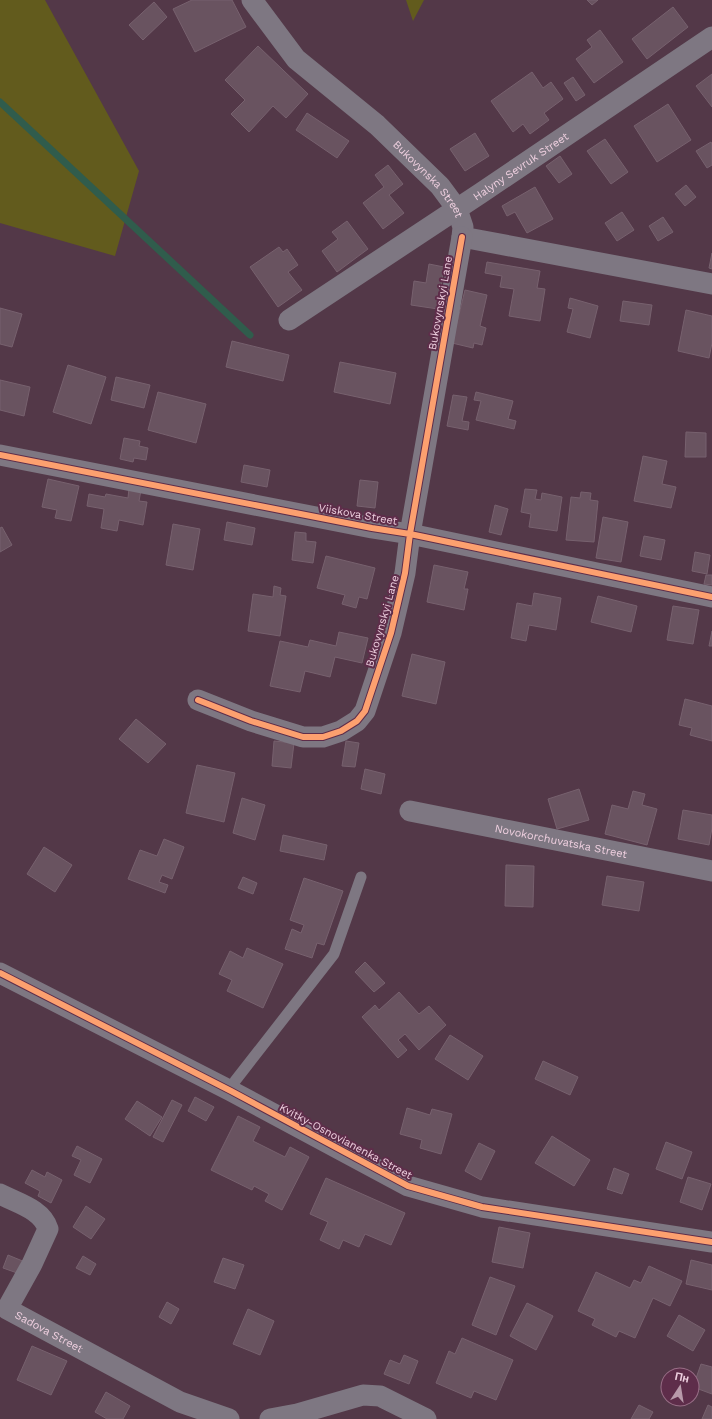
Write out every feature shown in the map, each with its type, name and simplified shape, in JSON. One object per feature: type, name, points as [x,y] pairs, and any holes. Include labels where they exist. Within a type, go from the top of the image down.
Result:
[{"type":"street","name":"Bukovynska Street","points":[[252,0],[296,59],[376,125],[440,186],[457,209],[463,227],[462,237]]},
{"type":"street","name":"Halyny Sevruk Street","points":[[289,320],[712,38]]},
{"type":"street","points":[[462,237],[712,284]]},
{"type":"street","name":"Bukovynskyi Lane","points":[[198,700],[251,721],[303,737],[323,738],[341,731],[356,722],[365,711],[391,633],[406,573],[410,534],[462,237]]},
{"type":"street","name":"Viiskova Street","points":[[0,455],[372,528],[410,534],[712,597]]},
{"type":"street","name":"Novokorchuvatska Street","points":[[410,811],[712,871]]},
{"type":"street","name":"Kvitky-Osnovianenka Street","points":[[0,973],[231,1091],[408,1186],[482,1207],[712,1242]]},
{"type":"street","name":"Sadova Street","points":[[0,1194],[38,1213],[46,1221],[48,1229],[32,1264],[4,1307],[180,1402],[229,1419]]},
{"type":"street","points":[[270,1419],[297,1414],[363,1395],[380,1396],[426,1419]]},
{"type":"lane","points":[[231,1091],[235,1081],[334,954],[360,877]]},
{"type":"shaded area","points":[[0,0],[45,0],[139,171],[115,256],[0,223]]},
{"type":"shaded area","points":[[406,0],[424,0],[413,21]]},
{"type":"building","points":[[192,0],[232,0],[246,27],[195,52],[173,9]]},
{"type":"building","points":[[587,0],[598,0],[592,5]]},
{"type":"building","points":[[154,2],[167,17],[143,40],[129,25]]},
{"type":"building","points":[[673,7],[688,27],[647,59],[632,39]]},
{"type":"building","points":[[600,30],[623,62],[594,83],[576,59],[592,47],[587,40]]},
{"type":"building","points":[[258,46],[308,94],[286,118],[273,106],[249,132],[231,114],[245,100],[225,80]]},
{"type":"building","points":[[532,72],[543,88],[551,82],[563,99],[544,113],[549,120],[530,134],[523,124],[513,132],[491,101]]},
{"type":"building","points":[[712,74],[712,107],[696,86]]},
{"type":"building","points":[[573,77],[585,95],[576,101],[564,83]]},
{"type":"building","points":[[668,104],[691,140],[657,162],[634,126]]},
{"type":"building","points":[[307,113],[349,141],[337,158],[296,130]]},
{"type":"building","points":[[475,133],[489,156],[465,171],[450,149]]},
{"type":"building","points":[[605,139],[628,172],[611,184],[587,151]]},
{"type":"building","points":[[711,142],[712,165],[707,168],[696,151]]},
{"type":"building","points":[[560,156],[572,174],[559,183],[546,166]]},
{"type":"building","points":[[388,165],[403,184],[389,195],[404,213],[383,229],[363,203],[384,187],[375,175]]},
{"type":"building","points":[[686,185],[696,197],[685,206],[675,194]]},
{"type":"building","points":[[535,187],[553,219],[527,233],[515,212],[507,216],[502,206]]},
{"type":"building","points":[[622,212],[634,230],[617,241],[605,223]]},
{"type":"building","points":[[663,217],[673,232],[658,241],[649,226]]},
{"type":"building","points":[[347,221],[368,249],[337,272],[322,251],[338,239],[332,232]]},
{"type":"building","points":[[279,247],[283,252],[287,249],[298,265],[288,272],[302,290],[278,307],[250,267]]},
{"type":"building","points":[[712,253],[712,269],[709,268]]},
{"type":"building","points":[[487,262],[540,271],[537,288],[545,289],[540,321],[509,316],[514,289],[500,287],[502,276],[485,273]]},
{"type":"building","points":[[429,264],[444,267],[438,309],[411,305],[414,281],[426,283]]},
{"type":"building","points":[[465,290],[487,295],[480,326],[486,328],[482,345],[474,343],[473,348],[452,343]]},
{"type":"building","points":[[570,298],[598,306],[590,338],[567,332],[573,309],[568,308]]},
{"type":"building","points":[[623,301],[652,305],[649,325],[620,321]]},
{"type":"building","points":[[0,308],[22,314],[12,347],[0,344]]},
{"type":"building","points":[[686,310],[712,316],[712,343],[709,358],[678,351]]},
{"type":"building","points":[[232,341],[289,355],[283,381],[226,367]]},
{"type":"building","points":[[340,362],[396,373],[390,404],[334,392]]},
{"type":"building","points":[[68,365],[106,377],[91,424],[53,412]]},
{"type":"building","points":[[116,377],[150,385],[144,408],[111,400]]},
{"type":"building","points":[[0,380],[30,387],[24,416],[0,410]]},
{"type":"building","points":[[158,392],[206,404],[196,443],[148,430]]},
{"type":"building","points":[[476,392],[513,401],[508,419],[516,421],[514,429],[476,420],[481,401],[474,400]]},
{"type":"building","points":[[453,395],[467,397],[462,421],[469,422],[468,430],[447,426]]},
{"type":"building","points":[[686,432],[706,433],[706,457],[685,457]]},
{"type":"building","points":[[124,438],[140,441],[139,446],[148,448],[146,460],[134,458],[133,462],[120,459]]},
{"type":"building","points":[[643,456],[667,461],[662,484],[676,487],[671,508],[634,501]]},
{"type":"building","points":[[244,465],[270,470],[267,487],[241,482]]},
{"type":"building","points":[[48,479],[79,486],[71,521],[55,518],[57,510],[42,507]]},
{"type":"building","points":[[360,480],[378,482],[375,508],[357,506]]},
{"type":"building","points":[[129,488],[141,490],[139,501],[147,502],[143,525],[119,520],[117,531],[101,528],[104,509],[87,506],[89,494],[105,497],[106,494],[128,498]]},
{"type":"building","points":[[525,489],[537,490],[535,499],[541,500],[542,493],[562,497],[557,531],[529,527],[531,514],[521,512]]},
{"type":"building","points":[[581,492],[591,493],[590,500],[598,501],[594,542],[566,540],[571,497],[580,498]]},
{"type":"building","points":[[495,505],[508,509],[501,535],[489,532]]},
{"type":"building","points":[[603,517],[628,522],[621,562],[596,558]]},
{"type":"building","points":[[227,522],[255,528],[252,545],[224,540]]},
{"type":"building","points":[[173,524],[200,529],[193,570],[166,565]]},
{"type":"building","points":[[2,527],[12,545],[0,552],[0,528]]},
{"type":"building","points":[[295,532],[306,533],[306,541],[316,542],[313,563],[292,560]]},
{"type":"building","points":[[644,536],[665,540],[661,560],[640,556]]},
{"type":"building","points":[[695,552],[710,555],[707,574],[692,571]]},
{"type":"building","points":[[326,556],[375,568],[367,599],[359,597],[356,608],[342,604],[345,595],[317,588]]},
{"type":"building","points":[[434,565],[468,572],[464,589],[468,589],[464,610],[427,602]]},
{"type":"building","points":[[706,575],[712,575],[712,585],[704,584]]},
{"type":"building","points":[[274,586],[281,588],[280,595],[286,596],[280,636],[248,631],[253,594],[273,597]]},
{"type":"building","points":[[534,593],[561,598],[556,630],[529,625],[526,641],[511,638],[517,603],[532,606]]},
{"type":"building","points":[[598,596],[637,606],[631,632],[591,622]]},
{"type":"building","points":[[673,606],[699,610],[693,644],[667,640]]},
{"type":"building","points":[[712,631],[712,646],[709,646]]},
{"type":"building","points":[[339,632],[368,638],[362,663],[335,657],[330,677],[305,671],[300,692],[270,686],[280,641],[308,647],[310,640],[336,646]]},
{"type":"building","points":[[412,654],[445,662],[436,704],[402,696]]},
{"type":"building","points":[[685,699],[712,706],[712,741],[690,735],[692,728],[679,725]]},
{"type":"building","points":[[136,719],[166,744],[148,763],[119,739]]},
{"type":"building","points":[[274,741],[294,743],[291,768],[272,766]]},
{"type":"building","points":[[346,741],[359,743],[355,767],[342,766]]},
{"type":"building","points":[[197,765],[235,773],[224,822],[186,813]]},
{"type":"building","points":[[365,769],[385,774],[381,794],[361,789]]},
{"type":"building","points":[[579,789],[589,820],[557,829],[548,799]]},
{"type":"building","points":[[633,791],[645,794],[642,805],[657,809],[647,845],[605,834],[612,805],[628,809]]},
{"type":"building","points":[[242,798],[265,805],[255,840],[233,833]]},
{"type":"building","points":[[683,810],[712,815],[712,828],[709,845],[678,839]]},
{"type":"building","points":[[283,835],[327,845],[324,860],[280,851]]},
{"type":"building","points":[[164,839],[184,847],[172,879],[162,875],[159,882],[168,885],[165,893],[128,879],[140,850],[157,856]]},
{"type":"building","points":[[44,847],[72,865],[55,892],[27,874]]},
{"type":"building","points":[[506,865],[534,866],[533,907],[505,906]]},
{"type":"building","points":[[607,876],[644,882],[639,911],[602,905]]},
{"type":"building","points":[[243,877],[257,883],[253,894],[238,888]]},
{"type":"building","points":[[304,878],[343,891],[324,945],[317,943],[312,958],[285,949],[292,929],[301,933],[304,925],[290,920]]},
{"type":"building","points":[[247,948],[283,964],[263,1008],[227,991],[232,980],[219,974],[230,951],[243,958]]},
{"type":"building","points":[[365,962],[385,983],[374,992],[355,972]]},
{"type":"building","points":[[399,992],[419,1014],[429,1006],[446,1025],[419,1050],[405,1034],[398,1040],[407,1050],[398,1058],[362,1017],[375,1005],[379,1010]]},
{"type":"building","points":[[450,1035],[483,1056],[468,1080],[435,1059]]},
{"type":"building","points":[[543,1061],[578,1077],[570,1095],[535,1079]]},
{"type":"building","points":[[195,1097],[214,1107],[206,1121],[188,1111]]},
{"type":"building","points":[[172,1100],[182,1105],[163,1142],[153,1137]]},
{"type":"building","points":[[137,1101],[162,1117],[150,1136],[125,1119]]},
{"type":"building","points":[[407,1108],[430,1115],[432,1109],[452,1114],[441,1154],[420,1148],[422,1140],[400,1134]]},
{"type":"building","points":[[238,1116],[260,1127],[253,1141],[285,1157],[290,1147],[309,1157],[282,1210],[265,1201],[269,1194],[254,1186],[252,1190],[211,1170]]},
{"type":"building","points":[[552,1136],[590,1160],[574,1186],[535,1163]]},
{"type":"building","points":[[666,1142],[692,1152],[682,1179],[656,1169]]},
{"type":"building","points":[[479,1143],[495,1151],[481,1180],[465,1171]]},
{"type":"building","points":[[77,1146],[102,1159],[90,1183],[74,1175],[81,1160],[72,1156]]},
{"type":"building","points":[[614,1168],[629,1174],[622,1194],[607,1189]]},
{"type":"building","points":[[32,1170],[45,1177],[47,1172],[62,1180],[51,1203],[38,1196],[40,1191],[25,1183]]},
{"type":"building","points":[[688,1177],[711,1184],[702,1210],[680,1202]]},
{"type":"building","points":[[326,1178],[405,1213],[391,1245],[365,1234],[359,1247],[343,1240],[339,1249],[320,1240],[328,1222],[310,1214]]},
{"type":"building","points":[[86,1206],[105,1219],[91,1239],[73,1227]]},
{"type":"building","points":[[499,1227],[530,1233],[523,1268],[492,1262]]},
{"type":"building","points":[[8,1255],[25,1262],[20,1274],[3,1268]]},
{"type":"building","points":[[83,1256],[96,1264],[90,1275],[76,1268]]},
{"type":"building","points":[[223,1258],[244,1265],[235,1289],[214,1282]]},
{"type":"building","points":[[691,1260],[712,1265],[712,1290],[686,1284]]},
{"type":"building","points":[[649,1266],[682,1281],[670,1306],[653,1298],[635,1338],[619,1331],[616,1337],[592,1325],[595,1319],[578,1311],[596,1272],[630,1288],[634,1280],[641,1283]]},
{"type":"building","points":[[490,1277],[515,1286],[496,1335],[472,1325]]},
{"type":"building","points":[[167,1302],[179,1309],[171,1324],[159,1317]]},
{"type":"building","points":[[527,1303],[553,1316],[536,1350],[510,1336]]},
{"type":"building","points":[[248,1309],[274,1321],[260,1355],[233,1344]]},
{"type":"building","points":[[679,1315],[705,1330],[693,1351],[667,1336]]},
{"type":"building","points":[[462,1338],[513,1360],[496,1400],[474,1391],[471,1398],[436,1383],[449,1351],[455,1354]]},
{"type":"building","points":[[32,1346],[67,1361],[51,1395],[17,1380]]},
{"type":"building","points":[[404,1355],[418,1361],[409,1384],[384,1374],[390,1360],[400,1364]]},
{"type":"building","points":[[701,1364],[712,1367],[712,1394],[700,1390]]},
{"type":"building","points":[[106,1392],[130,1406],[123,1419],[107,1419],[95,1412]]},
{"type":"building","points":[[639,1405],[653,1412],[649,1419],[631,1419]]},
{"type":"building","points":[[708,1405],[712,1407],[712,1419],[702,1419]]},
{"type":"waterway","points":[[0,102],[250,335]]},
{"type":"cycle path","points":[[198,700],[251,721],[303,737],[323,737],[341,731],[357,721],[365,711],[391,633],[405,573],[410,534],[462,237]]},
{"type":"cycle path","points":[[0,455],[372,528],[410,534],[712,597]]},
{"type":"cycle path","points":[[0,973],[231,1091],[408,1186],[482,1207],[712,1242]]}]
